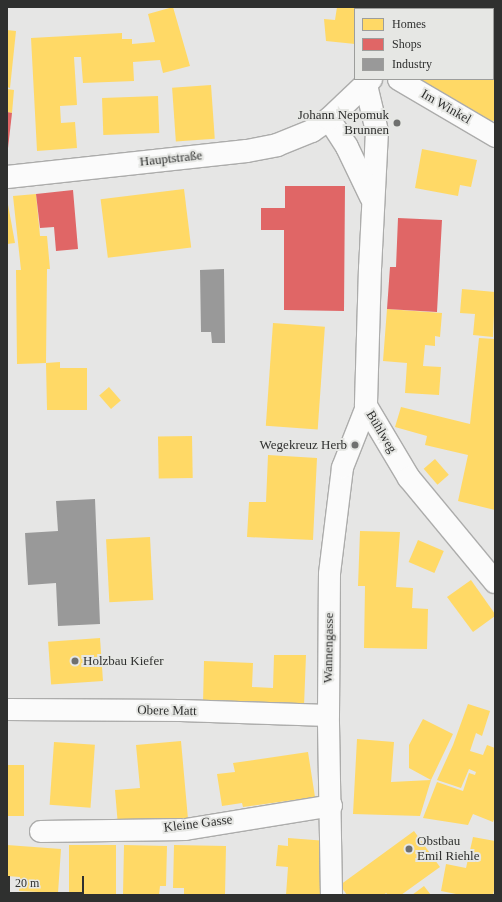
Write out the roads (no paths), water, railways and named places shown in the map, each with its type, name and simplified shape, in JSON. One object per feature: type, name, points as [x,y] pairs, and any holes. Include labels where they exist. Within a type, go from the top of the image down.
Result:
[{"type":"street","name":"Im Winkel","points":[[400,80],[495,136]]},
{"type":"street","name":"Hauptstraße","points":[[7,177],[247,151],[277,145],[312,131],[329,119],[368,82]]},
{"type":"street","name":"Bühlweg","points":[[368,82],[377,131],[372,200],[366,406],[409,478],[495,582]]},
{"type":"street","name":"Bühlweg","points":[[329,119],[347,147],[372,200]]},
{"type":"street","name":"Wannengasse","points":[[331,895],[328,715],[330,573],[342,467],[366,406]]},
{"type":"street","name":"Obere Matt","points":[[7,709],[180,710],[328,715]]},
{"type":"street","name":"Kleine Gasse","points":[[40,831],[185,829],[330,805]]},
{"type":"place","name":"Johann Nepomuk Brunnen","points":[[397,123]]},
{"type":"place","name":"Wegekreuz Herb","points":[[355,445]]},
{"type":"place","name":"Holzbau Kiefer","points":[[75,661]]},
{"type":"place","name":"Obstbau Emil Riehle","points":[[409,849]]}]
